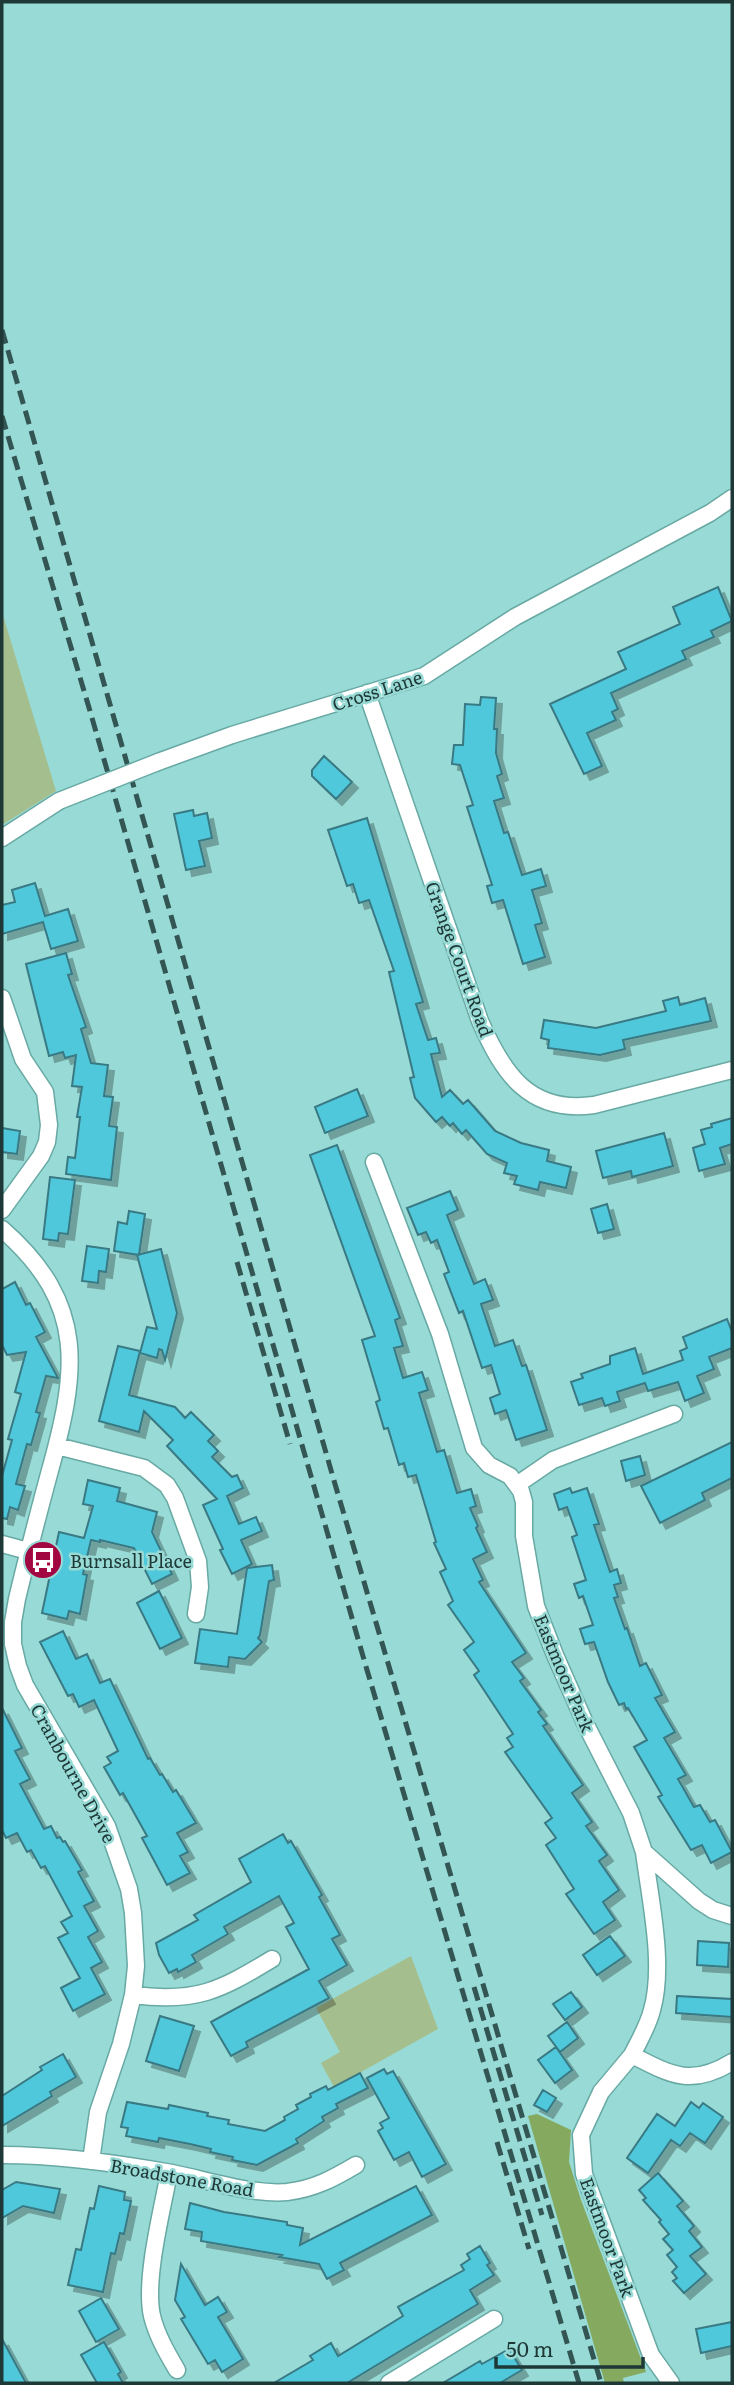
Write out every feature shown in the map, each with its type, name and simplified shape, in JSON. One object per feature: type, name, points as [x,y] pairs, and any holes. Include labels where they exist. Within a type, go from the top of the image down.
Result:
[{"type":"street","name":"Cross Lane","points":[[2,838],[59,801],[158,762],[232,735],[424,676],[514,617],[710,513],[732,498]]},
{"type":"street","name":"Grange Court Road","points":[[367,693],[480,1021],[495,1055],[527,1092],[542,1100],[576,1108],[732,1070]]},
{"type":"street","points":[[2,998],[23,1059],[45,1092],[49,1125],[47,1142],[41,1156],[2,1210]]},
{"type":"street","points":[[374,1162],[440,1334],[474,1448],[489,1465],[510,1476],[518,1484],[553,1460],[674,1414]]},
{"type":"street","name":"Cranbourne Drive","points":[[2,1229],[33,1260],[56,1297],[63,1316],[71,1364],[65,1412],[28,1551],[7,1645],[25,1685],[107,1826],[129,1889],[136,1937],[133,1995],[121,2044],[98,2112],[91,2161]]},
{"type":"street","points":[[57,1446],[144,1468],[167,1485],[175,1498],[198,1562],[200,1587],[196,1614]]},
{"type":"street","name":"Eastmoor Park","points":[[518,1484],[524,1502],[524,1536],[536,1606],[585,1723],[631,1813],[644,1852],[655,1929],[657,1984],[648,2024],[632,2055],[601,2092],[581,2135],[584,2174],[651,2355],[671,2383]]},
{"type":"street","points":[[2,1544],[28,1551]]},
{"type":"street","points":[[644,1852],[699,1900],[713,1910],[732,1916]]},
{"type":"street","points":[[133,1995],[178,1998],[213,1992],[272,1959]]},
{"type":"street","points":[[632,2055],[666,2073],[683,2077],[699,2077],[732,2062]]},
{"type":"street","name":"Broadstone Road","points":[[2,2155],[37,2155],[91,2161],[267,2192],[285,2192],[324,2184],[356,2165]]},
{"type":"street","points":[[169,2173],[149,2290],[158,2334],[177,2370]]},
{"type":"street","points":[[389,2383],[494,2319]]},
{"type":"green space","points":[[2,612],[56,791],[2,825]]},
{"type":"green space","points":[[411,1956],[438,2029],[334,2087],[321,2063],[340,2052],[316,2008]]},
{"type":"green space","points":[[537,2114],[571,2130],[569,2162],[646,2372],[623,2378],[624,2383],[605,2383],[528,2116]]},
{"type":"building","points":[[718,587],[732,621],[711,631],[714,637],[682,651],[686,659],[611,693],[618,709],[612,712],[616,720],[587,733],[602,766],[584,774],[550,704],[626,669],[618,652],[680,624],[673,607]]},
{"type":"building","points":[[481,697],[496,698],[494,729],[497,729],[496,753],[502,774],[497,776],[504,798],[494,801],[504,833],[508,832],[522,875],[541,869],[546,886],[532,890],[542,923],[535,925],[545,957],[523,964],[503,900],[492,903],[487,886],[492,885],[467,807],[473,805],[460,765],[452,764],[454,745],[463,745],[465,704],[480,705]]},
{"type":"building","points":[[324,756],[352,782],[336,799],[312,776],[312,770]]},
{"type":"building","points":[[193,810],[194,816],[207,813],[212,838],[199,841],[205,866],[186,870],[174,814]]},
{"type":"building","points":[[367,818],[423,1002],[416,1004],[428,1040],[436,1038],[440,1053],[431,1054],[442,1097],[450,1090],[463,1104],[468,1100],[495,1131],[521,1143],[549,1150],[547,1161],[571,1167],[566,1188],[540,1182],[538,1190],[514,1184],[517,1176],[504,1173],[507,1163],[487,1154],[466,1130],[462,1134],[453,1123],[450,1126],[442,1117],[436,1122],[415,1098],[410,1078],[414,1077],[389,972],[394,971],[369,900],[359,903],[353,884],[347,886],[328,830]]},
{"type":"building","points":[[35,883],[45,916],[68,909],[78,941],[51,949],[43,922],[2,934],[2,905],[15,902],[12,890]]},
{"type":"building","points":[[66,953],[72,974],[68,975],[86,1027],[81,1029],[91,1063],[108,1065],[104,1096],[113,1097],[109,1126],[117,1127],[111,1180],[66,1174],[68,1157],[75,1158],[80,1117],[77,1117],[82,1087],[72,1086],[76,1055],[65,1058],[63,1052],[49,1056],[26,964]]},
{"type":"building","points":[[678,997],[680,1005],[705,998],[711,1021],[623,1040],[625,1049],[600,1055],[548,1048],[549,1040],[541,1038],[544,1020],[596,1028],[666,1011],[663,1001]]},
{"type":"building","points":[[357,1089],[368,1116],[325,1133],[315,1107]]},
{"type":"building","points":[[732,1118],[732,1144],[720,1148],[725,1164],[699,1171],[693,1148],[705,1144],[701,1130]]},
{"type":"building","points":[[2,1128],[20,1131],[17,1154],[2,1152]]},
{"type":"building","points":[[664,1133],[673,1166],[632,1177],[631,1171],[603,1178],[596,1151]]},
{"type":"building","points":[[337,1145],[400,1318],[395,1320],[403,1346],[394,1348],[403,1378],[422,1372],[428,1390],[419,1393],[437,1452],[444,1450],[457,1493],[471,1489],[476,1506],[470,1508],[487,1552],[473,1559],[483,1580],[479,1582],[526,1653],[512,1662],[524,1678],[520,1681],[541,1710],[538,1712],[547,1724],[543,1726],[583,1785],[572,1793],[592,1822],[586,1826],[607,1855],[599,1861],[619,1890],[603,1902],[615,1920],[594,1934],[566,1894],[574,1889],[546,1845],[556,1838],[545,1823],[552,1818],[505,1752],[513,1747],[507,1738],[513,1734],[474,1675],[479,1671],[464,1650],[474,1642],[448,1605],[453,1601],[440,1572],[446,1569],[434,1543],[436,1542],[416,1475],[408,1477],[404,1463],[399,1465],[388,1428],[384,1429],[376,1402],[380,1400],[362,1340],[375,1336],[310,1155]]},
{"type":"building","points":[[50,1177],[75,1180],[68,1234],[59,1233],[58,1241],[43,1239]]},
{"type":"building","points":[[450,1191],[458,1210],[447,1215],[474,1284],[485,1279],[493,1300],[481,1304],[495,1346],[513,1340],[522,1366],[526,1365],[547,1430],[516,1440],[506,1410],[495,1414],[490,1398],[500,1394],[491,1365],[482,1368],[463,1311],[459,1313],[444,1274],[449,1272],[437,1240],[431,1243],[426,1232],[418,1235],[407,1208]]},
{"type":"building","points":[[607,1204],[614,1229],[598,1233],[591,1209]]},
{"type":"building","points":[[129,1211],[145,1214],[139,1255],[114,1251],[118,1222],[127,1224]]},
{"type":"building","points":[[87,1246],[109,1249],[106,1272],[99,1271],[98,1283],[82,1281]]},
{"type":"building","points":[[161,1249],[177,1313],[165,1360],[162,1350],[159,1349],[157,1358],[140,1353],[147,1327],[157,1329],[137,1255]]},
{"type":"building","points":[[15,1282],[26,1305],[30,1303],[45,1332],[36,1337],[58,1378],[46,1376],[36,1412],[40,1413],[31,1445],[27,1444],[16,1484],[25,1486],[18,1510],[10,1507],[7,1519],[2,1518],[2,1476],[12,1440],[8,1439],[21,1394],[15,1392],[26,1352],[7,1355],[2,1345],[2,1289]]},
{"type":"building","points":[[727,1319],[732,1332],[732,1348],[709,1357],[714,1369],[697,1376],[704,1393],[685,1401],[678,1382],[648,1391],[645,1383],[617,1392],[620,1401],[605,1406],[602,1398],[579,1405],[571,1382],[583,1378],[581,1374],[610,1364],[610,1356],[635,1348],[643,1374],[683,1360],[680,1351],[687,1348],[683,1337]]},
{"type":"building","points":[[118,1346],[140,1351],[129,1395],[175,1407],[185,1418],[191,1412],[214,1435],[208,1441],[218,1451],[212,1457],[232,1477],[237,1475],[243,1488],[227,1496],[239,1524],[256,1517],[262,1531],[241,1540],[252,1564],[232,1574],[203,1505],[217,1499],[167,1446],[173,1440],[144,1411],[139,1432],[99,1421]]},
{"type":"building","points":[[732,1442],[732,1478],[702,1493],[705,1500],[660,1523],[641,1486]]},
{"type":"building","points":[[640,1456],[645,1475],[626,1481],[621,1461]]},
{"type":"building","points":[[88,1480],[120,1488],[117,1501],[157,1512],[152,1532],[172,1574],[152,1584],[134,1548],[91,1540],[83,1574],[87,1575],[80,1614],[69,1611],[67,1619],[42,1613],[59,1532],[84,1538],[93,1506],[83,1504]]},
{"type":"building","points":[[570,1488],[572,1493],[587,1488],[599,1524],[594,1525],[610,1572],[617,1569],[621,1583],[614,1585],[618,1597],[614,1598],[625,1629],[627,1628],[640,1666],[646,1663],[662,1695],[655,1698],[675,1732],[664,1738],[686,1775],[678,1779],[694,1807],[700,1805],[710,1822],[715,1820],[732,1852],[711,1863],[702,1845],[691,1850],[658,1797],[662,1795],[634,1747],[647,1740],[624,1703],[619,1705],[594,1642],[585,1644],[580,1629],[593,1625],[583,1596],[579,1598],[574,1584],[586,1580],[572,1537],[577,1535],[567,1507],[559,1510],[554,1494]]},
{"type":"building","points":[[272,1565],[274,1580],[269,1581],[258,1638],[262,1642],[245,1659],[229,1657],[228,1667],[195,1663],[200,1629],[237,1634],[247,1568]]},
{"type":"building","points":[[159,1591],[182,1638],[160,1649],[137,1603]]},
{"type":"building","points":[[63,1631],[76,1659],[87,1654],[100,1683],[110,1679],[148,1759],[150,1758],[173,1792],[176,1790],[196,1823],[177,1833],[188,1852],[180,1856],[190,1873],[167,1885],[142,1838],[147,1836],[123,1793],[120,1795],[104,1767],[111,1763],[107,1757],[118,1751],[94,1700],[79,1707],[73,1694],[68,1696],[40,1642]]},
{"type":"building","points":[[2,1708],[22,1748],[15,1751],[30,1779],[20,1784],[44,1829],[51,1826],[57,1838],[65,1841],[82,1870],[78,1872],[94,1901],[84,1906],[98,1931],[88,1937],[102,1962],[91,1968],[105,1994],[73,2011],[61,1988],[80,1978],[58,1938],[68,1933],[61,1922],[72,1916],[45,1866],[41,1868],[31,1850],[27,1852],[17,1833],[6,1838],[2,1830]]},
{"type":"building","points":[[283,1834],[288,1843],[291,1841],[322,1895],[319,1897],[340,1935],[332,1939],[347,1965],[319,1981],[329,1998],[246,2042],[248,2047],[231,2056],[211,2022],[309,1969],[286,1927],[294,1923],[279,1896],[224,1927],[228,1934],[192,1955],[196,1962],[178,1972],[177,1969],[169,1973],[156,1943],[198,1920],[194,1915],[251,1882],[239,1859]]},
{"type":"building","points":[[610,1936],[625,1956],[597,1975],[583,1955]]},
{"type":"building","points":[[698,1941],[729,1943],[728,1967],[697,1965]]},
{"type":"building","points":[[571,1992],[582,2007],[565,2020],[553,2004]]},
{"type":"building","points":[[677,1996],[732,1999],[732,2017],[676,2013]]},
{"type":"building","points":[[160,2016],[194,2026],[179,2071],[146,2061]]},
{"type":"building","points":[[567,2022],[578,2038],[560,2052],[548,2036]]},
{"type":"building","points":[[556,2047],[572,2070],[555,2083],[538,2060]]},
{"type":"building","points":[[63,2054],[76,2077],[50,2092],[52,2096],[2,2126],[2,2096],[42,2070],[40,2067]]},
{"type":"building","points":[[384,2069],[387,2074],[393,2071],[446,2164],[422,2177],[409,2152],[394,2160],[378,2131],[383,2128],[380,2123],[389,2118],[367,2078]]},
{"type":"building","points":[[360,2073],[368,2088],[336,2104],[338,2108],[322,2117],[324,2121],[296,2139],[298,2143],[257,2165],[232,2160],[233,2157],[190,2144],[159,2138],[158,2142],[126,2136],[128,2128],[121,2127],[127,2102],[168,2109],[169,2105],[208,2113],[207,2116],[229,2120],[228,2124],[265,2131],[285,2120],[284,2117],[298,2109],[296,2105],[311,2097],[310,2094],[326,2086],[328,2090]]},
{"type":"building","points":[[543,2090],[556,2098],[547,2112],[534,2105]]},
{"type":"building","points":[[691,2102],[699,2108],[703,2103],[723,2117],[705,2143],[690,2133],[680,2146],[671,2140],[648,2173],[627,2158],[657,2114],[675,2126]]},
{"type":"building","points":[[658,2173],[683,2201],[677,2206],[694,2226],[689,2231],[702,2247],[690,2256],[706,2274],[684,2293],[673,2281],[677,2278],[672,2272],[677,2267],[667,2255],[673,2250],[663,2239],[669,2234],[659,2222],[661,2220],[643,2200],[646,2198],[639,2190]]},
{"type":"building","points":[[16,2182],[60,2189],[54,2213],[23,2206],[2,2218],[2,2190]]},
{"type":"building","points":[[99,2186],[125,2192],[124,2200],[131,2201],[124,2234],[120,2233],[115,2254],[111,2253],[103,2292],[68,2285],[76,2249],[81,2250],[90,2208],[94,2209]]},
{"type":"building","points":[[416,2186],[432,2215],[340,2263],[344,2270],[327,2279],[319,2264],[201,2241],[202,2232],[185,2229],[190,2203],[224,2212],[287,2222],[287,2225],[303,2228],[300,2245]]},
{"type":"building","points":[[480,2246],[494,2275],[470,2290],[478,2304],[347,2383],[274,2383],[313,2360],[310,2356],[331,2343],[338,2356],[403,2316],[398,2307],[464,2270],[461,2265],[470,2259],[467,2254]]},
{"type":"building","points":[[181,2264],[205,2305],[218,2297],[227,2312],[218,2317],[243,2359],[222,2372],[215,2360],[208,2364],[181,2319],[185,2317],[175,2300]]},
{"type":"building","points":[[101,2298],[119,2329],[96,2342],[79,2311]]},
{"type":"building","points":[[732,2322],[732,2346],[701,2353],[696,2329]]},
{"type":"building","points":[[2,2339],[26,2383],[2,2383]]},
{"type":"building","points":[[104,2342],[121,2372],[118,2374],[123,2383],[97,2383],[81,2355]]},
{"type":"building","points":[[509,2349],[522,2370],[500,2383],[443,2383],[480,2361],[482,2364]]},
{"type":"railway","points":[[2,330],[335,1484],[601,2383]]},
{"type":"railway","points":[[2,416],[367,1670],[579,2383]]},
{"type":"railway","points":[[237,1262],[290,1444]]},
{"type":"railway","points":[[474,1987],[542,2215]]},
{"type":"railway","points":[[497,2142],[529,2249]]},
{"type":"place","name":"Burnsall Place","points":[[43,1560]]}]
